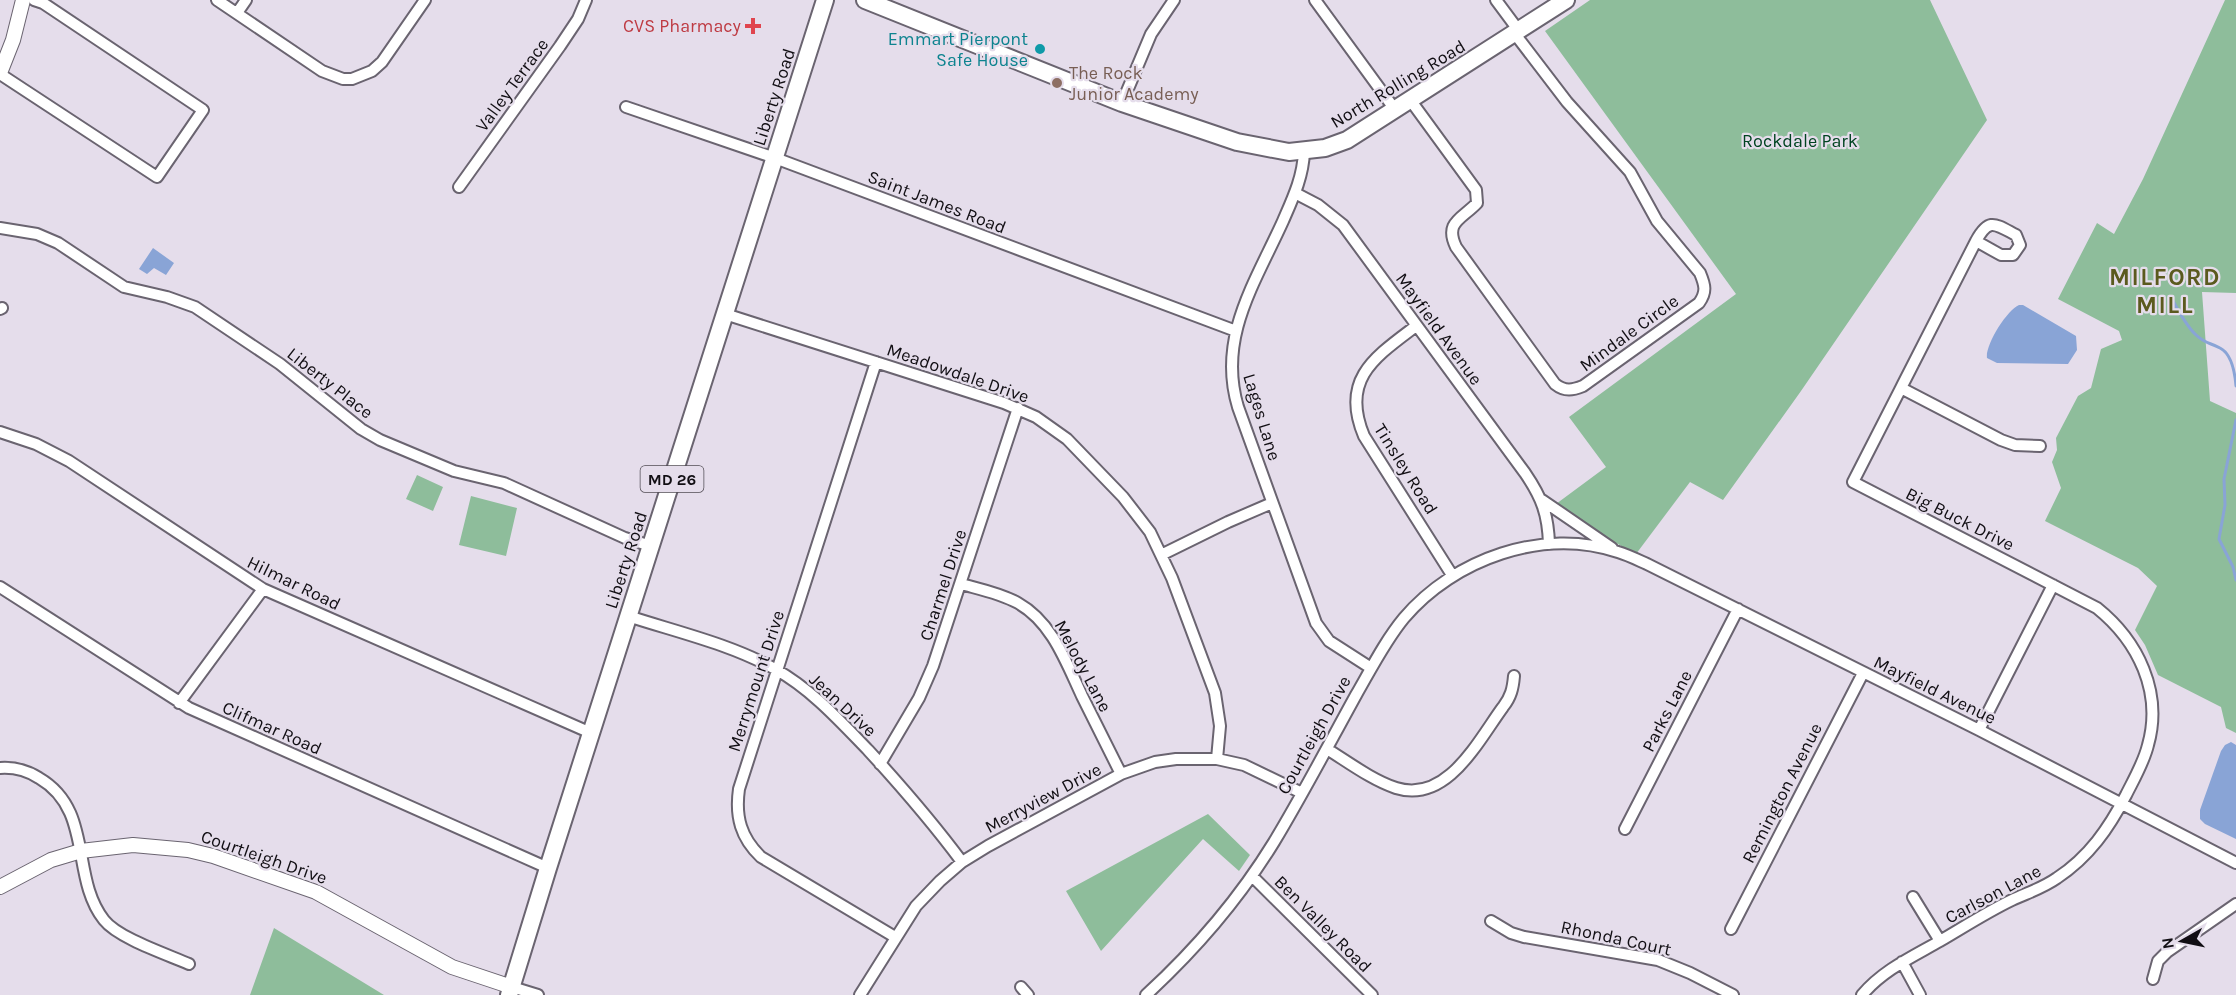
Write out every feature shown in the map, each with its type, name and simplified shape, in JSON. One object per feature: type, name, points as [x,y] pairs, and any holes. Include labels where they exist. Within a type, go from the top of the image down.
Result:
[{"type":"main road","name":"Liberty Road","points":[[510,991],[825,0]]},
{"type":"main road","name":"North Rolling Road","points":[[865,0],[1122,103],[1237,142],[1288,152],[1325,148],[1347,140],[1396,111],[1566,0]]},
{"type":"street","points":[[23,0],[14,40],[0,74],[157,177],[203,110],[43,3],[34,0]]},
{"type":"street","points":[[217,0],[322,70],[343,79],[352,79],[372,70],[382,62],[425,0]]},
{"type":"street","points":[[237,13],[246,0]]},
{"type":"street","name":"Valley Terrace","points":[[459,187],[560,46],[578,19],[586,0]]},
{"type":"street","points":[[1122,103],[1151,34],[1174,0]]},
{"type":"street","points":[[1315,0],[1396,111]]},
{"type":"street","points":[[1496,0],[1517,32]]},
{"type":"street","name":"Mindale Circle","points":[[1411,101],[1476,190],[1478,196],[1477,203],[1455,222],[1451,230],[1456,247],[1556,384],[1568,390],[1583,386],[1699,303],[1705,290],[1704,282],[1700,273],[1657,221],[1630,172],[1567,102],[1517,32]]},
{"type":"street","name":"Saint James Road","points":[[626,107],[775,158],[1236,330]]},
{"type":"street","name":"Lages Lane","points":[[1304,152],[1303,171],[1295,193],[1246,302],[1236,330],[1231,360],[1232,383],[1238,407],[1316,623],[1338,648],[1371,668]]},
{"type":"street","name":"Mayfield Avenue","points":[[1295,193],[1323,208],[1342,225],[1525,473],[1542,500],[1547,519],[1549,544],[1617,551]]},
{"type":"street","name":"Liberty Place","points":[[0,228],[37,234],[58,243],[124,287],[167,297],[195,307],[280,364],[361,429],[380,440],[454,471],[504,483],[625,538],[651,546]]},
{"type":"street","name":"Big Buck Drive","points":[[1976,241],[1853,482],[2097,608],[2124,634],[2143,666],[2152,707],[2149,744],[2143,761],[2121,803]]},
{"type":"street","name":"Meadowdale Drive","points":[[725,314],[1018,408],[1051,426],[1067,439],[1136,512],[1163,554],[1215,693],[1220,726],[1217,759]]},
{"type":"street","name":"Tinsley Road","points":[[1416,326],[1379,353],[1370,363],[1358,386],[1356,410],[1364,436],[1452,575]]},
{"type":"street","name":"Merrymount Drive","points":[[876,362],[739,789],[737,814],[744,838],[756,853],[895,937]]},
{"type":"street","points":[[1901,388],[2001,440],[2015,445],[2040,446]]},
{"type":"street","name":"Charmel Drive","points":[[880,764],[926,684],[1018,408]]},
{"type":"street","name":"Hilmar Road","points":[[0,432],[36,444],[69,460],[263,589],[591,733]]},
{"type":"street","name":"Mayfield Avenue","points":[[1542,500],[1617,551],[1979,730],[2236,863]]},
{"type":"street","points":[[1163,554],[1272,503]]},
{"type":"street","name":"Courtleigh Drive","points":[[1146,995],[1196,946],[1252,876],[1302,793],[1371,668],[1397,627],[1415,605],[1452,575],[1482,561],[1504,553],[1549,544]]},
{"type":"street","name":"Melody Lane","points":[[961,584],[1018,603],[1032,612],[1044,626],[1059,648],[1121,774]]},
{"type":"street","points":[[1979,730],[2053,585]]},
{"type":"street","name":"Clifmar Road","points":[[0,587],[179,703],[548,868]]},
{"type":"street","points":[[179,703],[263,589]]},
{"type":"street","name":"Parks Lane","points":[[1626,829],[1738,609]]},
{"type":"street","name":"Jean Drive","points":[[628,616],[736,652],[777,670],[824,705],[930,820],[962,862]]},
{"type":"street","name":"Remington Avenue","points":[[1731,929],[1863,673]]},
{"type":"street","points":[[1326,749],[1395,787],[1418,790],[1433,786],[1456,770],[1509,699],[1514,676]]},
{"type":"street","name":"Merryview Drive","points":[[860,995],[916,906],[962,862],[1121,774],[1155,762],[1176,759],[1217,759],[1244,765],[1302,793]]},
{"type":"street","points":[[0,768],[21,770],[48,783],[68,806],[91,896],[96,909],[105,921],[124,935],[189,964]]},
{"type":"street","name":"Carlson Lane","points":[[1862,995],[1902,962],[1992,910],[2056,879],[2073,867],[2089,853],[2121,803]]},
{"type":"street","name":"Courtleigh Drive","points":[[0,887],[51,860],[81,851],[141,845],[188,850],[213,856],[316,892],[452,967],[510,991],[538,995]]},
{"type":"street","name":"Ben Valley Road","points":[[1252,876],[1372,995]]},
{"type":"street","points":[[1914,897],[1940,941]]},
{"type":"street","points":[[2153,979],[2158,961],[2167,952],[2236,904]]},
{"type":"street","name":"Rhonda Court","points":[[1491,921],[1511,933],[1658,960],[1690,973],[1732,995]]},
{"type":"street","points":[[1902,962],[1920,995]]},
{"type":"green space","name":"Rockdale Park","points":[[1590,0],[1930,0],[1987,120],[1801,391],[1723,500],[1690,482],[1636,554],[1594,531],[1556,504],[1606,467],[1569,417],[1736,294],[1545,31]]},
{"type":"green space","points":[[2225,0],[2236,0],[2236,293],[2202,292],[2210,401],[2236,413],[2236,733],[2226,728],[2221,707],[2158,675],[2145,645],[2135,630],[2157,586],[2138,568],[2045,521],[2061,488],[2052,462],[2057,450],[2056,438],[2078,396],[2091,388],[2101,349],[2122,340],[2119,331],[2058,299],[2097,223],[2114,234],[2143,179]]},
{"type":"green space","points":[[417,475],[443,487],[433,511],[406,499]]},
{"type":"green space","points":[[471,496],[517,508],[506,556],[459,545]]},
{"type":"green space","points":[[1208,814],[1250,855],[1239,871],[1203,839],[1101,951],[1066,891]]},
{"type":"green space","points":[[274,928],[384,995],[250,995]]},
{"type":"water","points":[[153,248],[174,263],[166,275],[154,268],[147,274],[139,269]]},
{"type":"water","points":[[2019,305],[2023,305],[2076,336],[2077,350],[2068,364],[1997,363],[1987,358],[1989,345],[1998,328]]},
{"type":"water","points":[[2231,742],[2236,745],[2236,839],[2205,824],[2200,819],[2200,810],[2221,751]]},
{"type":"waterway","points":[[2171,297],[2195,334],[2220,348],[2230,359],[2236,386]]},
{"type":"waterway","points":[[2236,420],[2224,479],[2225,505],[2219,539],[2233,567],[2236,580]]},
{"type":"place","name":"CVS Pharmacy","points":[[753,26]]},
{"type":"place","name":"Emmart Pierpont Safe House","points":[[1040,49]]},
{"type":"place","name":"The Rock Junior Academy","points":[[1057,83]]},
{"type":"district","name":"MILFORD MILL","points":[[2165,291]]}]
